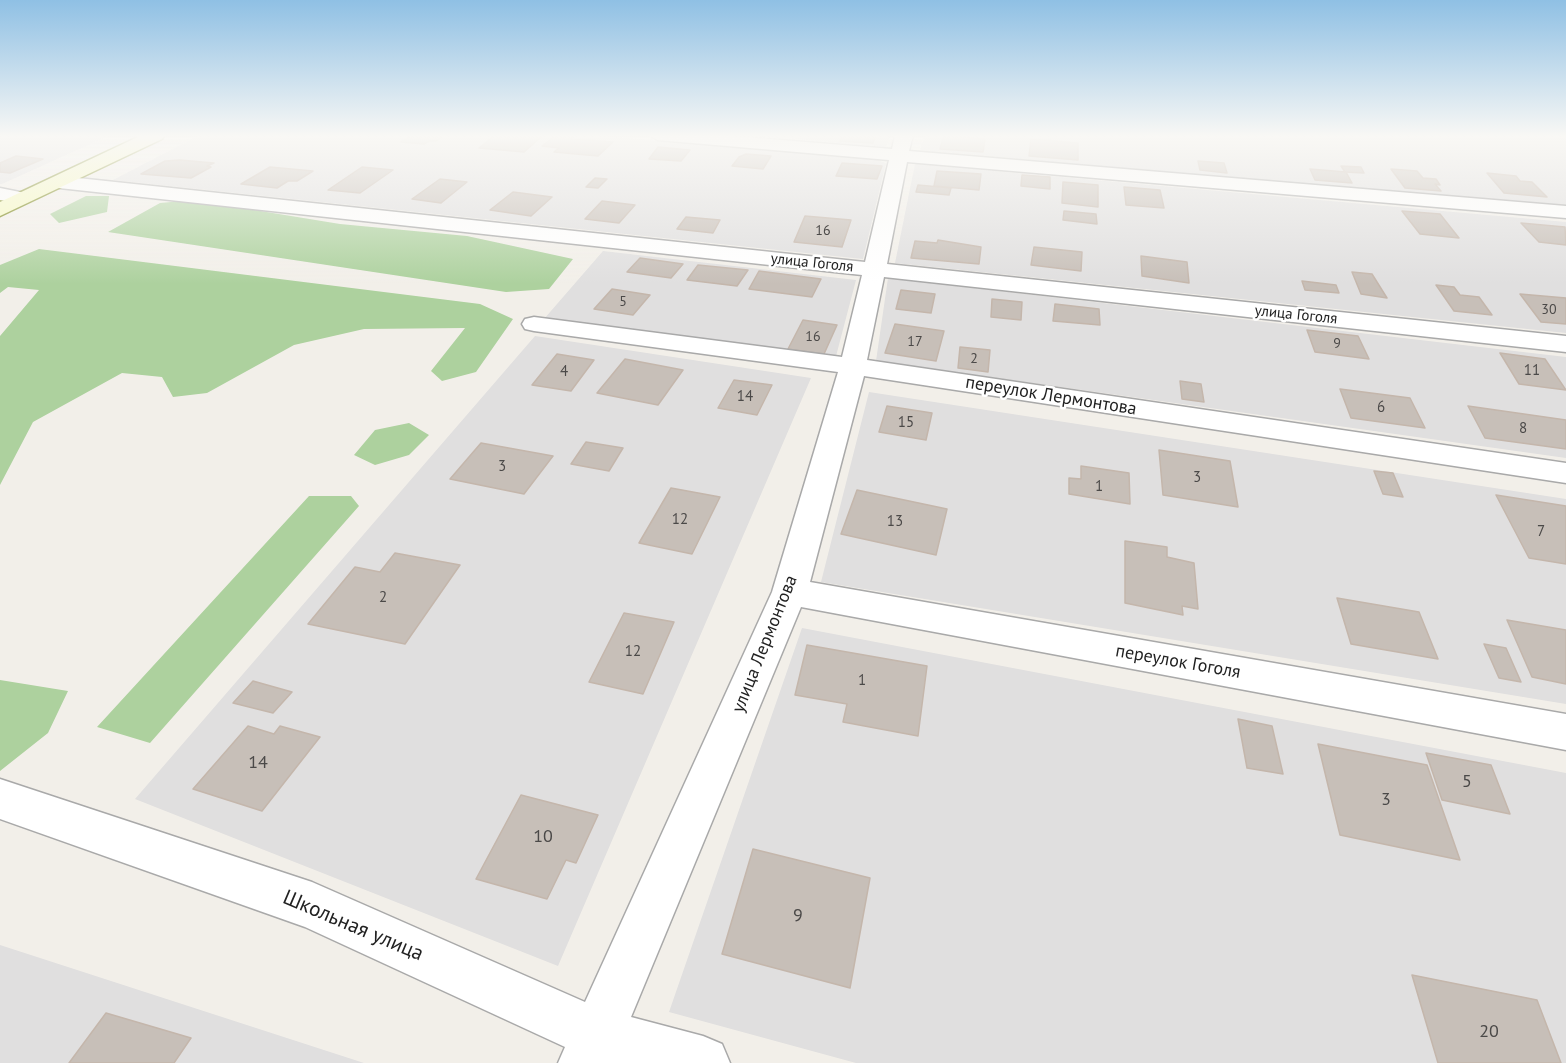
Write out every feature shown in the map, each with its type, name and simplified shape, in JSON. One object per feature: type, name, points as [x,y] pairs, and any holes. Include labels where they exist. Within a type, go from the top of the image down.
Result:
[{"type":"street","points":[[0,210],[53,185]]},
{"type":"street","name":"улица Гоголя","points":[[83,185],[1566,344]]},
{"type":"street","name":"улица Лермонтова","points":[[591,1048],[790,592],[853,366],[892,185]]},
{"type":"street","points":[[1294,185],[1566,212]]},
{"type":"street","points":[[0,194],[23,198]]},
{"type":"street","name":"переулок Лермонтова","points":[[534,324],[853,366],[1566,473]]},
{"type":"street","name":"переулок Гоголя","points":[[790,592],[1566,732]]},
{"type":"street","name":"Школьная улица","points":[[0,799],[312,906],[591,1048],[703,1063]]},
{"type":"shaded area","points":[[157,185],[881,185],[863,259]]},
{"type":"shaded area","points":[[911,185],[1146,185],[1566,222],[1566,333],[895,263]]},
{"type":"shaded area","points":[[1305,185],[1566,185],[1566,208]]},
{"type":"shaded area","points":[[603,251],[856,280],[835,360],[544,319]]},
{"type":"shaded area","points":[[888,278],[1566,357],[1566,458],[876,361]]},
{"type":"shaded area","points":[[535,336],[811,378],[558,966],[135,799]]},
{"type":"shaded area","points":[[869,392],[1566,499],[1566,704],[821,582]]},
{"type":"shaded area","points":[[802,628],[1566,773],[1566,1063],[856,1063],[669,1012]]},
{"type":"shaded area","points":[[0,945],[364,1063],[0,1063]]},
{"type":"green space","points":[[86,196],[109,196],[107,212],[59,223],[50,214]]},
{"type":"green space","points":[[193,200],[340,224],[467,236],[573,259],[549,289],[506,292],[108,232],[160,203]]},
{"type":"green space","points":[[39,249],[480,304],[513,319],[476,372],[442,381],[431,371],[465,328],[364,329],[294,345],[207,393],[173,397],[162,377],[122,373],[33,422],[0,485],[0,336],[39,290],[8,287],[0,293],[0,265]]},
{"type":"green space","points":[[409,423],[429,435],[409,455],[375,465],[354,455],[375,430]]},
{"type":"green space","points":[[309,496],[351,496],[359,506],[150,743],[97,727]]},
{"type":"green space","points":[[0,680],[68,691],[48,733],[0,771]]},
{"type":"building","points":[[246,185],[282,185],[277,188]]},
{"type":"building","points":[[336,185],[372,185],[360,193],[328,190]]},
{"type":"building","points":[[432,185],[464,185],[441,203],[412,199]]},
{"type":"building","points":[[588,185],[601,185],[598,188],[586,187]]},
{"type":"building","points":[[918,185],[951,188],[949,195],[916,192]]},
{"type":"building","points":[[934,185],[980,185],[979,190]]},
{"type":"building","points":[[1050,185],[1050,189],[1021,186]]},
{"type":"building","points":[[1063,185],[1098,185],[1098,207],[1062,203]]},
{"type":"building","points":[[1402,185],[1436,185],[1441,191],[1405,188]]},
{"type":"building","points":[[1497,185],[1535,185],[1547,197],[1504,193]]},
{"type":"building","points":[[1124,187],[1160,190],[1164,208],[1126,205]]},
{"type":"building","points":[[513,192],[552,197],[531,216],[490,210]]},
{"type":"building","points":[[602,201],[635,205],[619,223],[585,219]]},
{"type":"building","points":[[1064,211],[1096,214],[1097,224],[1063,220]]},
{"type":"building","points":[[1402,211],[1440,214],[1459,238],[1420,234]]},
{"type":"building","points":[[805,216],[851,220],[842,247],[794,242]]},
{"type":"building","points":[[686,217],[720,220],[713,233],[677,229]]},
{"type":"building","points":[[1521,223],[1565,227],[1566,245],[1539,242]]},
{"type":"building","points":[[938,240],[981,247],[979,264],[911,258],[915,241],[937,243]]},
{"type":"building","points":[[1034,247],[1082,252],[1081,271],[1031,265]]},
{"type":"building","points":[[1141,256],[1187,262],[1189,283],[1142,276]]},
{"type":"building","points":[[640,258],[683,264],[671,278],[627,272]]},
{"type":"building","points":[[698,265],[748,270],[737,286],[687,280]]},
{"type":"building","points":[[759,271],[821,279],[812,297],[749,289]]},
{"type":"building","points":[[1352,272],[1372,274],[1387,298],[1361,294]]},
{"type":"building","points":[[1302,281],[1336,285],[1339,293],[1305,290]]},
{"type":"building","points":[[1436,285],[1454,287],[1460,295],[1479,297],[1492,315],[1454,311]]},
{"type":"building","points":[[612,289],[650,295],[633,315],[594,309]]},
{"type":"building","points":[[901,290],[935,294],[931,313],[896,309]]},
{"type":"building","points":[[1520,294],[1566,298],[1566,324],[1541,322]]},
{"type":"building","points":[[992,299],[1022,302],[1021,320],[991,317]]},
{"type":"building","points":[[1055,304],[1099,309],[1100,325],[1053,321]]},
{"type":"building","points":[[803,320],[837,325],[824,354],[788,349]]},
{"type":"building","points":[[895,324],[944,331],[936,361],[885,353]]},
{"type":"building","points":[[1307,330],[1358,336],[1369,359],[1315,352]]},
{"type":"building","points":[[960,347],[990,350],[988,372],[958,368]]},
{"type":"building","points":[[1500,353],[1545,359],[1566,390],[1519,384]]},
{"type":"building","points":[[557,354],[594,360],[571,391],[532,385]]},
{"type":"building","points":[[625,359],[683,370],[658,405],[597,393]]},
{"type":"building","points":[[734,380],[772,385],[757,415],[718,408]]},
{"type":"building","points":[[1180,381],[1201,384],[1204,402],[1182,399]]},
{"type":"building","points":[[1340,389],[1410,398],[1425,428],[1351,418]]},
{"type":"building","points":[[887,406],[932,413],[926,440],[879,432]]},
{"type":"building","points":[[1468,406],[1566,420],[1566,449],[1485,438]]},
{"type":"building","points":[[586,442],[623,448],[609,471],[571,464]]},
{"type":"building","points":[[481,443],[553,456],[524,494],[450,479]]},
{"type":"building","points":[[1159,450],[1230,461],[1238,507],[1163,495]]},
{"type":"building","points":[[1081,466],[1129,473],[1130,504],[1069,494],[1069,478],[1081,479]]},
{"type":"building","points":[[1374,471],[1393,473],[1403,497],[1383,494]]},
{"type":"building","points":[[671,488],[720,497],[692,554],[639,543]]},
{"type":"building","points":[[857,490],[947,509],[936,555],[841,534]]},
{"type":"building","points":[[1496,495],[1566,506],[1566,564],[1529,558]]},
{"type":"building","points":[[1125,541],[1167,547],[1167,557],[1194,563],[1198,609],[1182,606],[1183,615],[1125,603]]},
{"type":"building","points":[[395,553],[460,565],[405,644],[308,624],[355,567],[380,572]]},
{"type":"building","points":[[1337,598],[1419,612],[1438,659],[1351,644]]},
{"type":"building","points":[[624,613],[674,622],[643,694],[589,682]]},
{"type":"building","points":[[1507,620],[1566,630],[1566,684],[1532,677]]},
{"type":"building","points":[[1484,644],[1506,648],[1521,682],[1499,678]]},
{"type":"building","points":[[807,645],[927,666],[918,736],[843,722],[847,704],[795,695]]},
{"type":"building","points":[[253,681],[292,692],[273,713],[233,703]]},
{"type":"building","points":[[1238,719],[1272,726],[1283,774],[1247,768]]},
{"type":"building","points":[[248,726],[274,734],[280,726],[320,737],[262,811],[193,789]]},
{"type":"building","points":[[1318,744],[1427,765],[1460,860],[1340,835]]},
{"type":"building","points":[[1426,753],[1491,765],[1510,814],[1442,800]]},
{"type":"building","points":[[521,795],[598,815],[576,863],[566,860],[547,899],[476,879]]},
{"type":"building","points":[[753,849],[870,878],[850,988],[722,954]]},
{"type":"building","points":[[1412,975],[1537,1000],[1561,1063],[1438,1063]]},
{"type":"building","points":[[106,1013],[191,1038],[174,1063],[69,1063]]}]
